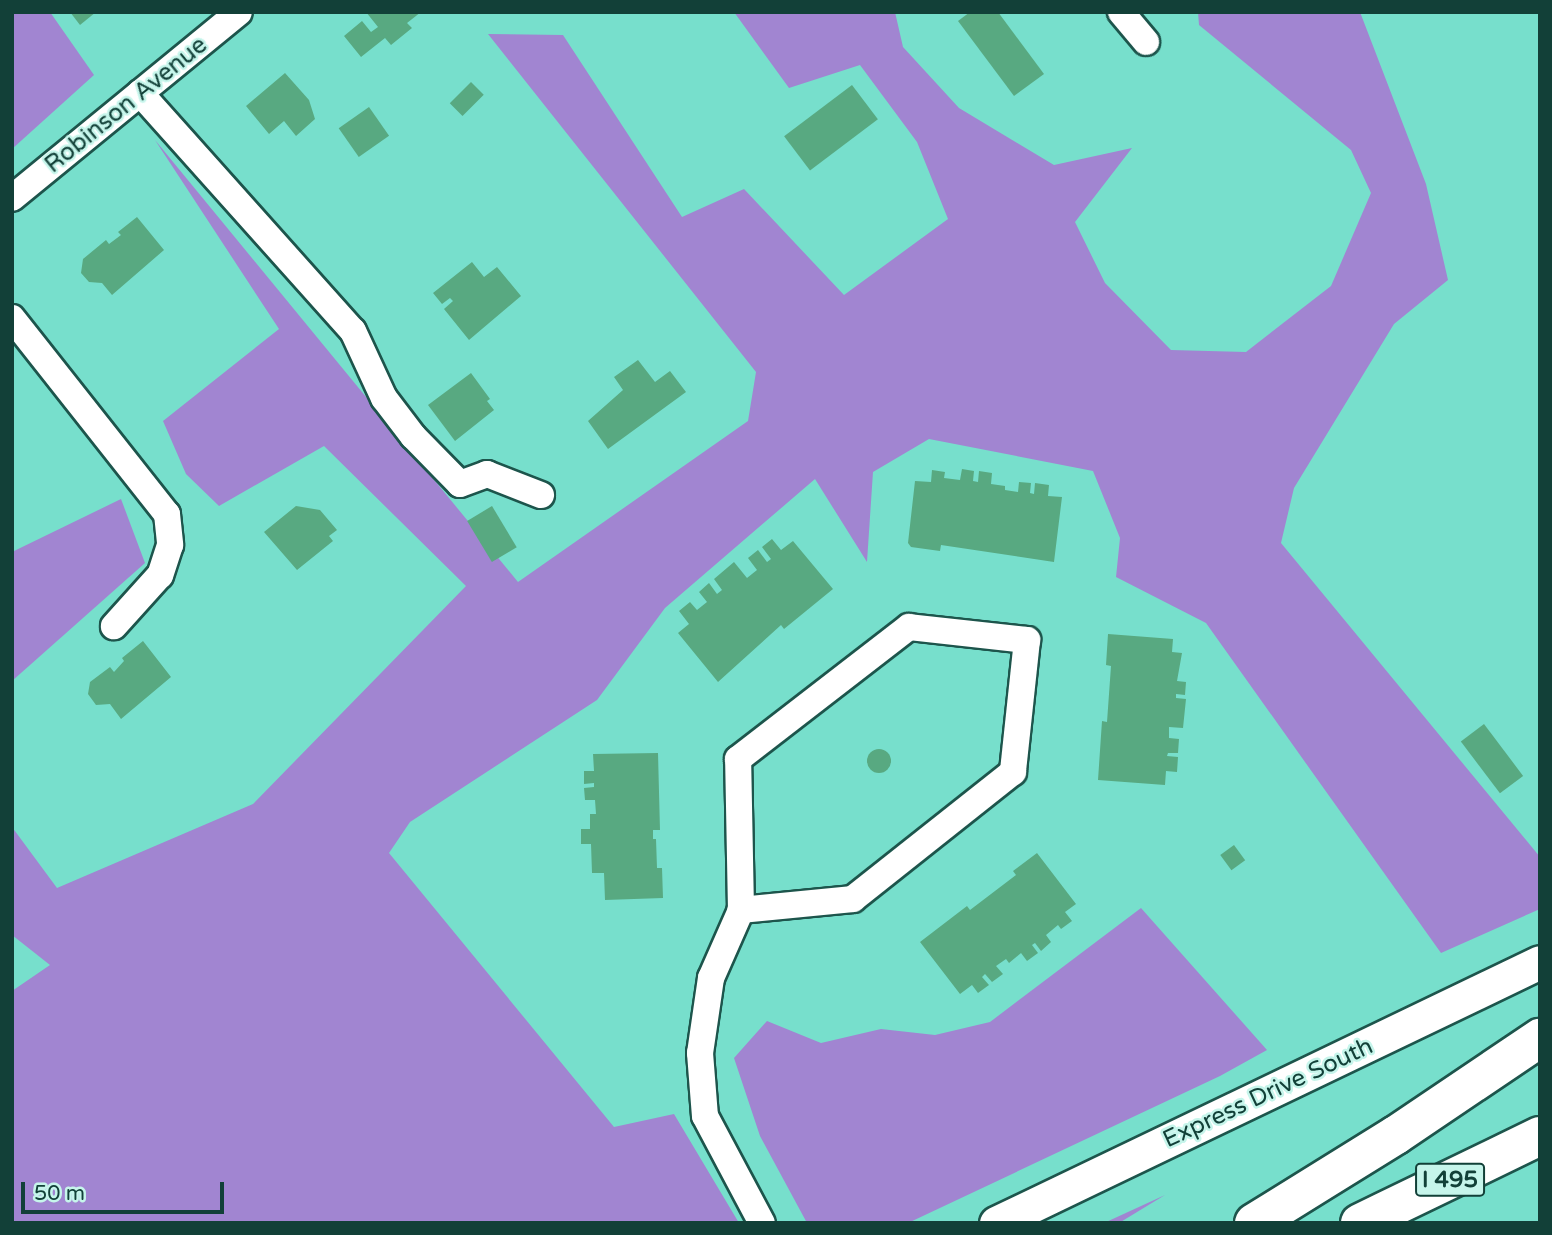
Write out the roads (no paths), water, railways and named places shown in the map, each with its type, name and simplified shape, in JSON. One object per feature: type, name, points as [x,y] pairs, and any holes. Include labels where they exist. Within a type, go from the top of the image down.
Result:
[{"type":"highway","points":[[1254,1223],[1407,1128],[1540,1038]]},
{"type":"highway","name":"I 495","points":[[1360,1223],[1540,1136]]},
{"type":"main road","name":"Express Drive South","points":[[996,1223],[1540,962]]},
{"type":"street","name":"Robinson Avenue","points":[[12,198],[239,12]]},
{"type":"street","points":[[1121,12],[1146,43]]},
{"type":"street","points":[[140,93],[353,331],[384,398],[413,436],[460,484],[487,474],[541,495]]},
{"type":"street","points":[[12,318],[167,514],[170,545],[160,575],[114,626]]},
{"type":"street","points":[[741,910],[853,899],[1013,772],[1027,640],[909,627],[738,759],[741,910],[711,978],[699,1053],[705,1116],[762,1223]]}]
